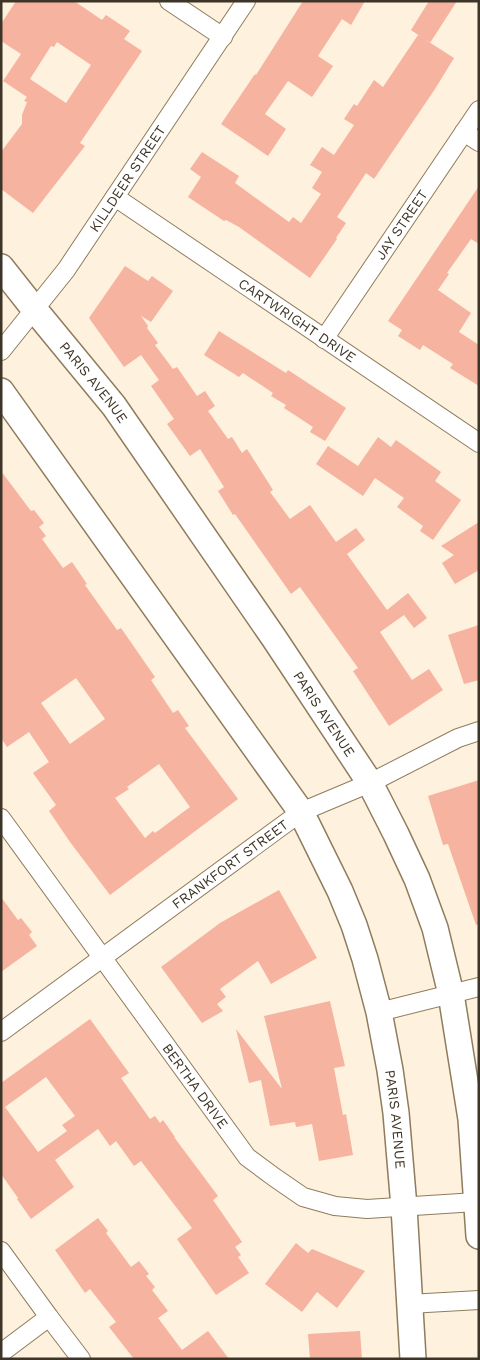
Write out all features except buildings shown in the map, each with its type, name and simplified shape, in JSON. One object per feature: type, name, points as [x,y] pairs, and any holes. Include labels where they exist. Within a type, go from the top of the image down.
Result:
[{"type":"street","points":[[169,1],[223,37]]},
{"type":"street","name":"KILLDEER STREET","points":[[1,351],[66,270],[246,1]]},
{"type":"street","name":"JAY STREET","points":[[324,339],[471,137],[479,110]]},
{"type":"street","name":"CARTWRIGHT DRIVE","points":[[115,198],[479,443]]},
{"type":"street","name":"PARIS AVENUE","points":[[1,267],[114,406],[274,638],[370,783],[417,879],[435,928],[451,994],[471,1119],[479,1236]]},
{"type":"street","name":"PARIS AVENUE","points":[[1,391],[301,812],[336,882],[354,925],[365,959],[379,1012],[390,1070],[396,1113],[404,1207],[413,1359]]},
{"type":"street","name":"FRANKFORT STREET","points":[[1,1032],[301,812],[370,783],[458,738],[479,731]]},
{"type":"street","name":"BERTHA DRIVE","points":[[1,818],[247,1157],[274,1178],[303,1196],[335,1206],[366,1209],[476,1202]]},
{"type":"street","points":[[379,1012],[479,987]]},
{"type":"street","points":[[1,1250],[80,1359]]},
{"type":"street","points":[[409,1304],[479,1300]]},
{"type":"street","points":[[1,1353],[49,1317]]}]
